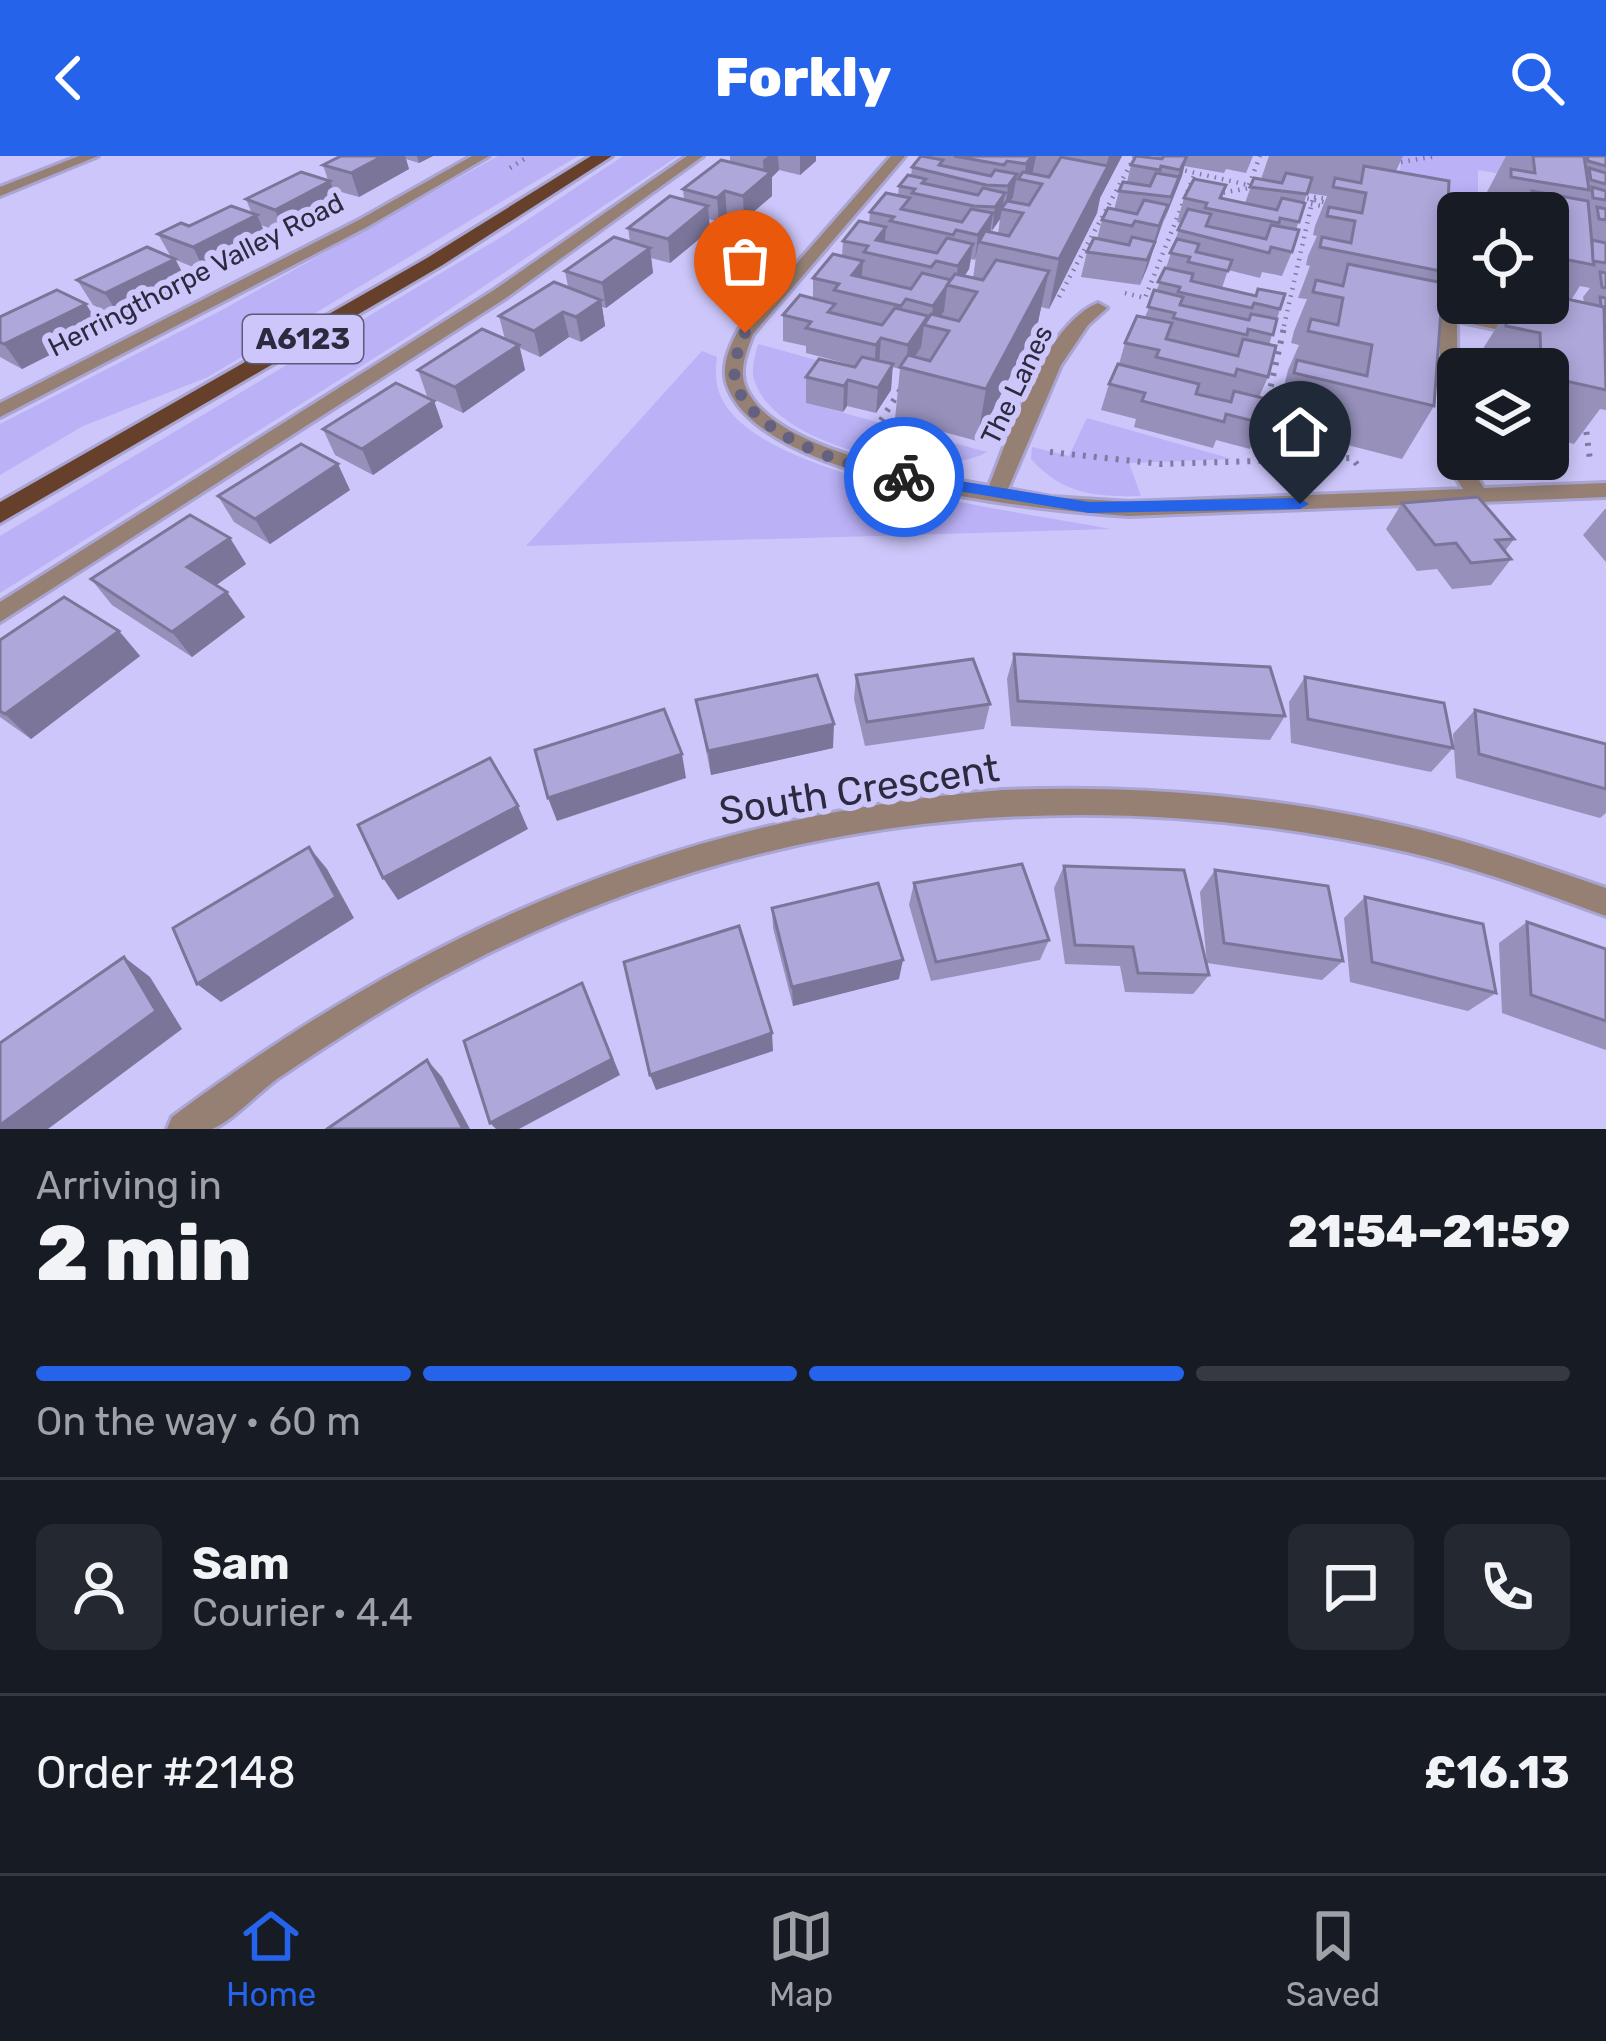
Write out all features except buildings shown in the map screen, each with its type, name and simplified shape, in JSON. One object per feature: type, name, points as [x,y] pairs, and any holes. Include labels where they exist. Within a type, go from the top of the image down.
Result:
[{"type":"main road","name":"A6123","points":[[0,514],[434,262],[602,156]]},
{"type":"street","points":[[0,193],[91,156]]},
{"type":"street","name":"Herringthorpe Valley Road","points":[[0,411],[362,224],[482,156]]},
{"type":"street","points":[[0,613],[500,294],[697,156]]},
{"type":"street","name":"The Lanes","points":[[898,156],[745,333],[734,361],[737,389],[762,419],[805,446],[852,465],[996,494],[1130,509],[1600,491]]},
{"type":"street","name":"The Lanes","points":[[996,494],[1076,326],[1102,298]]},
{"type":"street","points":[[1448,324],[1450,443],[1459,467],[1479,496]]},
{"type":"street","points":[[1496,324],[1524,330]]},
{"type":"street","name":"South Crescent","points":[[184,1129],[370,996],[506,925],[648,870],[759,838],[872,818],[1051,801],[1214,809],[1383,835],[1522,872],[1606,902]]},
{"type":"path","points":[[1253,186],[1260,156]]},
{"type":"path","points":[[1400,172],[1398,159],[1436,156]]},
{"type":"path","points":[[1076,326],[1048,319],[1134,158],[1154,164]]},
{"type":"path","points":[[1174,168],[1275,191]]},
{"type":"path","points":[[1102,298],[1145,298],[1195,173]]},
{"type":"path","points":[[1184,200],[1253,186]]},
{"type":"path","points":[[1422,190],[1437,192]]},
{"type":"path","points":[[1293,195],[1353,208]]},
{"type":"path","points":[[1312,200],[1335,204]]},
{"type":"path","points":[[1283,457],[1263,422],[1312,200]]},
{"type":"path","points":[[1067,281],[1087,285]]},
{"type":"path","points":[[1149,287],[1167,291]]},
{"type":"path","points":[[1288,301],[1311,306]]},
{"type":"path","points":[[852,465],[909,375]]},
{"type":"path","points":[[1585,421],[1600,491]]},
{"type":"path","points":[[1018,443],[1101,465],[1352,458],[1386,501]]},
{"type":"shaded area","points":[[498,156],[578,156],[208,377],[83,426],[0,475],[0,424],[222,310]]},
{"type":"shaded area","points":[[623,156],[678,156],[414,333],[0,593],[0,536],[508,233]]},
{"type":"shaded area","points":[[1401,156],[1521,156],[1562,185],[1478,170],[1478,192],[1451,192],[1413,185],[1400,172]]},
{"type":"shaded area","points":[[758,344],[834,365],[807,403],[987,452],[963,460],[898,461],[863,454],[798,428],[774,410],[755,383]]},
{"type":"shaded area","points":[[702,351],[717,357],[716,379],[723,401],[748,429],[790,452],[900,489],[1111,529],[526,546]]},
{"type":"shaded area","points":[[1087,418],[1232,459],[1129,463],[1141,496],[1080,491],[1043,471],[1031,459],[1032,447],[1069,456]]},
{"type":"way so far","points":[[745,333],[734,361],[737,389],[762,419],[828,456],[904,477]]},
{"type":"route","points":[[904,477],[1089,508],[1300,504]]}]
